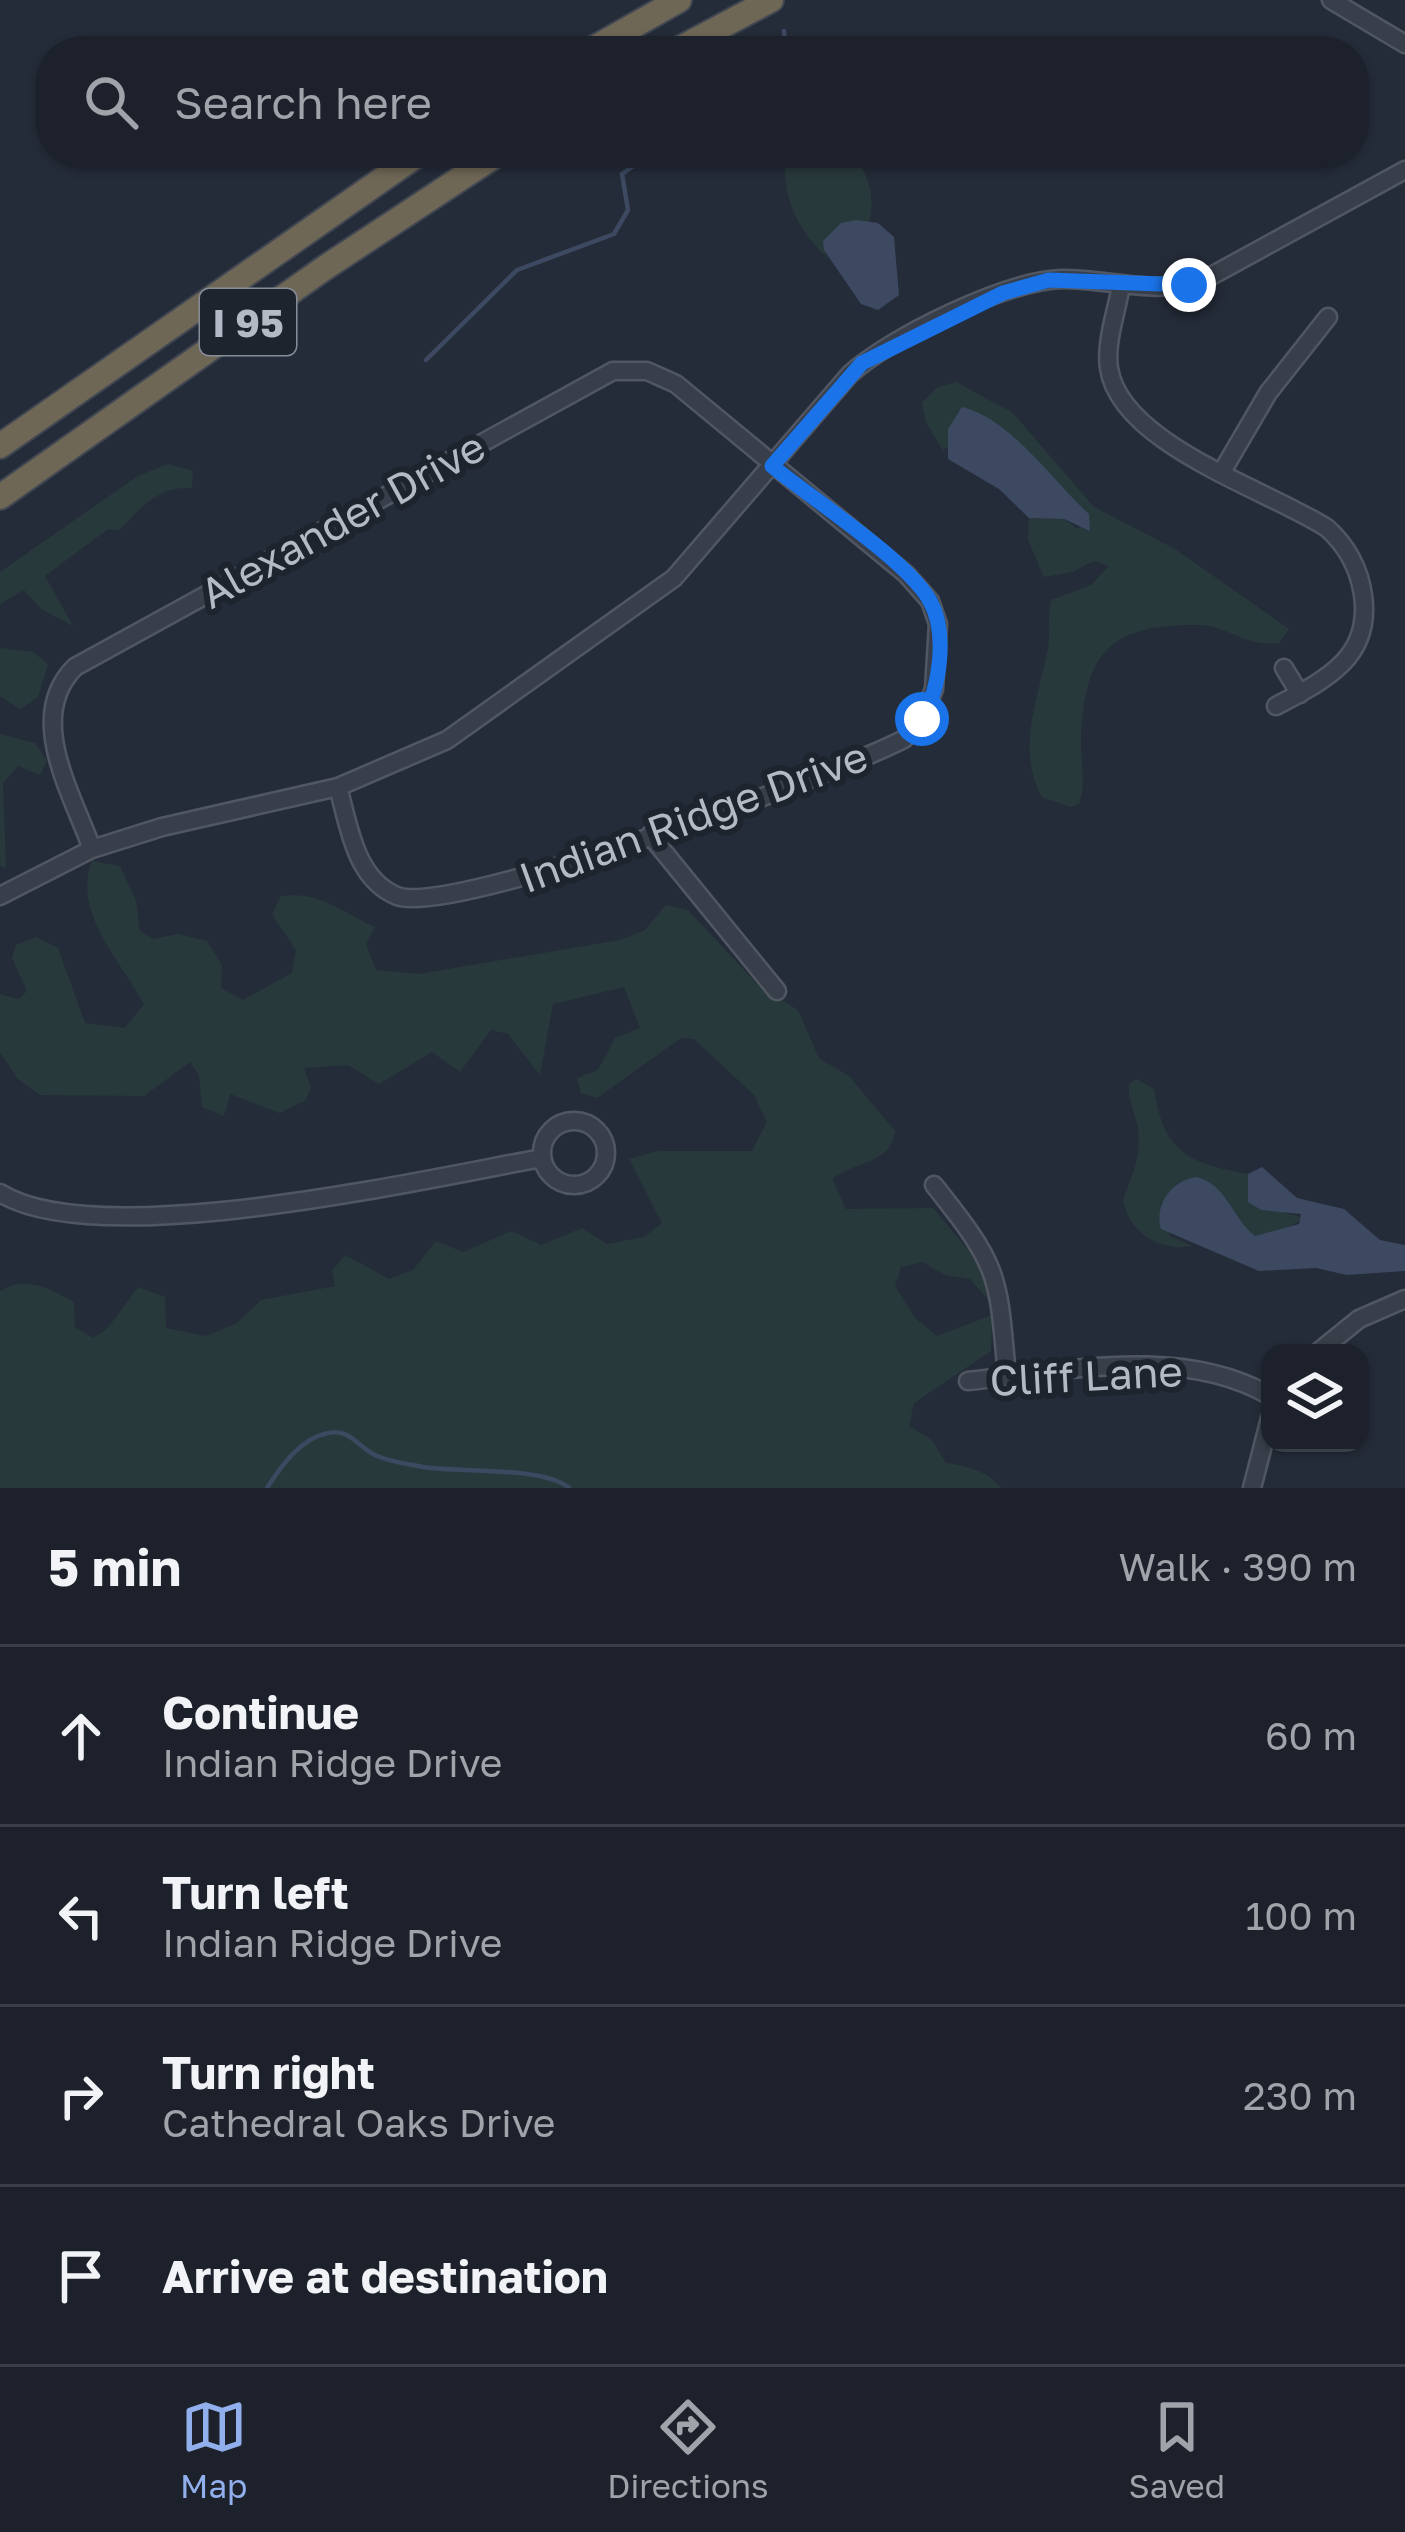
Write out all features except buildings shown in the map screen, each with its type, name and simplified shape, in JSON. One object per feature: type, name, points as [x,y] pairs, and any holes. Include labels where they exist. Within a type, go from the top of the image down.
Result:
[{"type":"highway","points":[[615,36],[679,0]]},
{"type":"highway","points":[[703,36],[771,0]]},
{"type":"highway","name":"I 95","points":[[0,446],[398,168]]},
{"type":"highway","name":"I 95","points":[[0,497],[326,267],[476,168]]},
{"type":"street","points":[[1331,0],[1405,44]]},
{"type":"street","points":[[0,896],[92,849],[338,788],[447,740],[627,615],[686,566],[850,374],[884,348],[1035,282],[1171,287],[1216,276],[1405,170]]},
{"type":"street","points":[[1120,285],[1108,362],[1121,403],[1141,425],[1327,528],[1347,550],[1358,572],[1365,614],[1360,643],[1336,672],[1276,706]]},
{"type":"street","points":[[1223,470],[1260,406],[1328,317]]},
{"type":"street","points":[[1302,348],[1321,363]]},
{"type":"street","name":"Alexander Drive","points":[[92,849],[50,719],[53,696],[65,676],[103,650],[614,371],[641,370],[670,380],[772,466]]},
{"type":"street","name":"Indian Ridge Drive","points":[[338,788],[364,869],[387,891],[407,899],[525,879],[893,745],[917,727],[932,699],[938,624],[924,592],[772,466]]},
{"type":"street","points":[[1285,668],[1300,694]]},
{"type":"street","points":[[650,835],[777,991]]},
{"type":"street","points":[[0,1193],[40,1210],[91,1217],[314,1201],[542,1158]]},
{"type":"street","points":[[934,1185],[981,1244],[996,1273],[1007,1377]]},
{"type":"street","points":[[1328,1344],[1358,1319],[1405,1299]]},
{"type":"street","name":"Cliff Lane","points":[[968,1381],[1183,1366],[1228,1374],[1261,1391]]},
{"type":"street","points":[[1252,1488],[1261,1452]]},
{"type":"shaded area","points":[[785,168],[861,168],[871,194],[869,222],[841,223],[824,250],[829,259],[808,236],[786,184]]},
{"type":"shaded area","points":[[956,382],[1013,413],[1094,507],[1175,549],[1289,629],[1279,643],[1267,643],[1210,626],[1169,626],[1124,637],[1108,649],[1088,684],[1081,740],[1083,787],[1079,804],[1071,807],[1042,797],[1030,760],[1032,723],[1049,642],[1050,606],[1051,600],[1091,585],[1109,566],[1094,561],[1072,572],[1044,577],[1028,540],[1029,518],[1064,519],[1078,529],[1089,514],[1000,429],[944,449],[945,454],[926,422],[922,403],[936,388]]},
{"type":"shaded area","points":[[168,464],[193,471],[192,488],[160,494],[120,530],[108,529],[45,576],[73,626],[41,609],[24,590],[0,604],[0,572],[138,476]]},
{"type":"shaded area","points":[[0,648],[33,652],[48,664],[38,697],[20,709],[0,696]]},
{"type":"shaded area","points":[[0,734],[35,743],[47,761],[40,775],[18,766],[3,783],[6,868],[0,865]]},
{"type":"shaded area","points":[[92,861],[120,866],[136,901],[140,931],[153,939],[178,934],[207,941],[222,965],[221,988],[243,1000],[292,973],[296,950],[272,914],[281,896],[320,900],[375,927],[366,944],[376,970],[419,974],[620,940],[645,930],[666,905],[688,910],[759,986],[798,1010],[819,1058],[849,1076],[895,1131],[887,1150],[832,1179],[846,1209],[933,1208],[984,1269],[993,1305],[970,1279],[944,1275],[923,1262],[901,1267],[895,1286],[915,1318],[937,1336],[992,1315],[991,1351],[914,1403],[909,1426],[932,1440],[946,1463],[984,1473],[1001,1488],[0,1488],[0,1291],[10,1286],[37,1285],[74,1302],[75,1327],[93,1338],[107,1329],[138,1287],[165,1297],[166,1328],[206,1336],[237,1323],[261,1300],[335,1286],[332,1271],[345,1255],[389,1279],[413,1270],[436,1241],[463,1252],[512,1231],[541,1245],[582,1228],[607,1244],[644,1237],[662,1223],[629,1159],[658,1151],[752,1151],[767,1122],[754,1095],[694,1039],[681,1038],[597,1098],[581,1093],[577,1078],[598,1070],[615,1038],[640,1028],[624,987],[553,1004],[540,1075],[508,1034],[491,1030],[460,1072],[432,1052],[379,1084],[348,1065],[304,1068],[311,1088],[305,1101],[279,1113],[230,1094],[224,1116],[202,1107],[199,1075],[190,1062],[144,1096],[40,1095],[18,1079],[0,1053],[0,994],[18,999],[27,991],[12,958],[16,945],[36,937],[58,948],[85,1023],[125,1028],[144,1004],[93,917],[88,899]]},
{"type":"shaded area","points":[[1136,1079],[1154,1089],[1164,1128],[1182,1151],[1209,1165],[1248,1174],[1248,1202],[1304,1218],[1280,1232],[1255,1236],[1178,1183],[1161,1204],[1170,1236],[1192,1246],[1158,1243],[1139,1231],[1123,1200],[1138,1154],[1139,1134],[1129,1090]]},
{"type":"water","points":[[841,223],[878,223],[894,237],[899,295],[878,310],[861,304],[824,250],[823,241]]},
{"type":"water","points":[[962,407],[997,424],[1030,452],[1089,514],[1090,531],[1064,519],[1029,518],[999,489],[948,459],[948,429]]},
{"type":"water","points":[[1262,1167],[1297,1198],[1344,1209],[1380,1240],[1405,1245],[1405,1271],[1347,1275],[1316,1268],[1259,1271],[1161,1229],[1160,1211],[1166,1196],[1179,1183],[1196,1177],[1215,1186],[1255,1236],[1299,1224],[1301,1214],[1261,1210],[1248,1202],[1248,1174]]},
{"type":"waterway","points":[[784,31],[784,36]]},
{"type":"waterway","points":[[426,360],[517,270],[614,234],[628,210],[622,174],[631,168]]},
{"type":"waterway","points":[[267,1488],[301,1447],[336,1432],[394,1461],[439,1469],[522,1473],[569,1488]]},
{"type":"route","points":[[922,719],[934,689],[938,657],[937,616],[930,601],[906,574],[772,466],[862,363],[884,348],[1003,293],[1049,280],[1142,287],[1189,285]]}]
